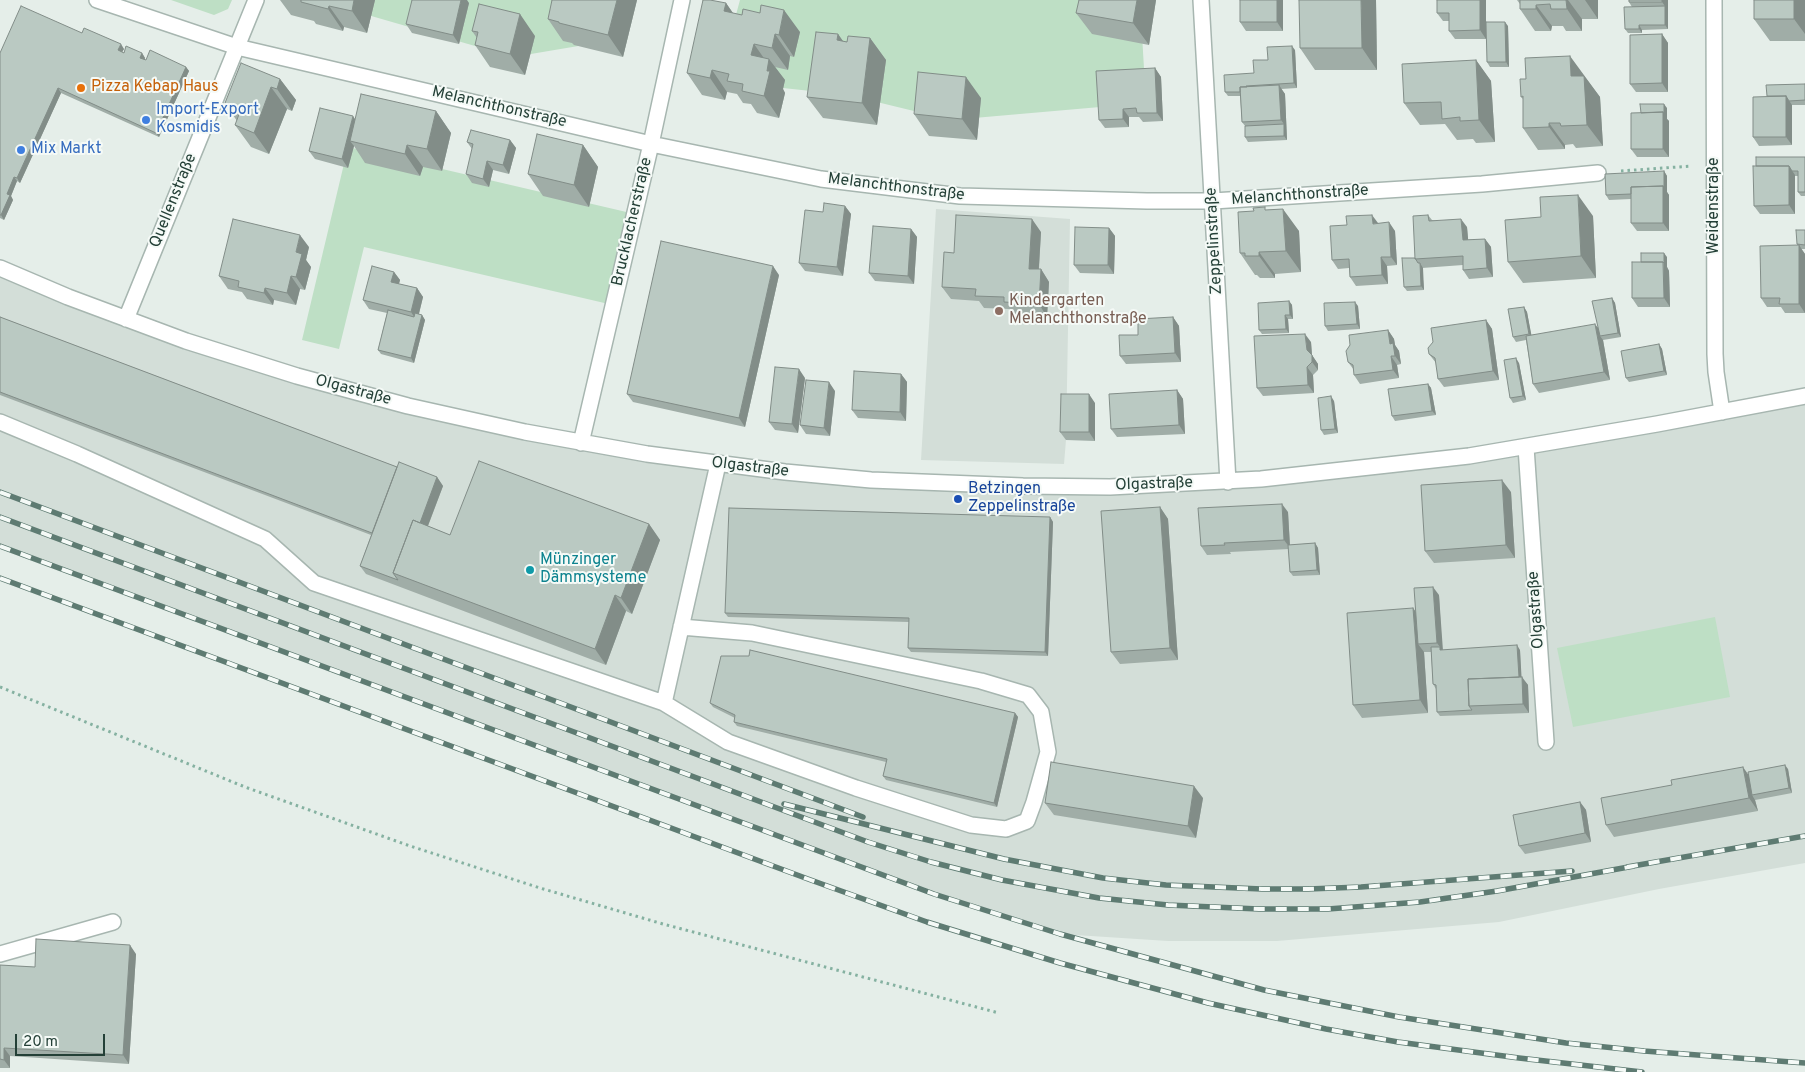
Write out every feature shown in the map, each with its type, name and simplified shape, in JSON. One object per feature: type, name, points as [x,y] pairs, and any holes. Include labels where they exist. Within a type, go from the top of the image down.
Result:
[{"type":"street","name":"Melanchthonstraße","points":[[97,0],[237,47],[651,144],[821,179],[960,196],[1213,201],[1482,184],[1598,173]]},
{"type":"street","name":"Quellenstraße","points":[[126,319],[256,0]]},
{"type":"street","name":"Brucklacherstraße","points":[[582,443],[682,0]]},
{"type":"street","name":"Zeppelinstraße","points":[[1201,0],[1228,482]]},
{"type":"street","name":"Weidenstraße","points":[[1714,0],[1715,354],[1722,412]]},
{"type":"street","name":"Olgastraße","points":[[0,268],[126,319],[232,357],[352,392],[462,419],[582,443],[718,464],[871,480],[1024,486],[1110,487],[1228,482],[1376,468],[1469,456],[1805,396]]},
{"type":"street","points":[[0,422],[77,454],[265,539],[314,582],[664,703],[728,742],[856,788],[971,825],[1006,829],[1027,821],[1048,752],[1041,712],[1028,695],[981,681],[752,633],[681,627]]},
{"type":"street","name":"Olgastraße","points":[[1526,447],[1546,742]]},
{"type":"street","points":[[664,703],[718,464]]},
{"type":"street","points":[[0,954],[113,922]]},
{"type":"path","points":[[1598,173],[1715,165]]},
{"type":"path","points":[[0,687],[245,787],[419,849],[540,888],[662,924],[999,1013]]},
{"type":"shaded area","name":"Kindergarten Melanchthonstraße","points":[[936,209],[1070,219],[1064,464],[921,460]]},
{"type":"shaded area","points":[[0,268],[242,360],[647,454],[1023,486],[1298,476],[1805,396],[1805,863],[1659,889],[1499,922],[1277,941],[1168,941],[1060,934],[934,894],[0,546]]},
{"type":"green space","points":[[171,0],[232,0],[228,9],[214,15]]},
{"type":"green space","points":[[316,0],[622,0],[614,40],[513,57]]},
{"type":"green space","points":[[740,0],[1140,0],[1146,103],[951,120],[848,95],[718,81]]},
{"type":"green space","points":[[348,147],[635,214],[613,305],[364,247],[339,349],[302,340]]},
{"type":"green space","points":[[1715,617],[1730,697],[1573,727],[1557,648]]},
{"type":"building","points":[[301,0],[354,0],[352,11],[329,6],[328,9],[301,2]]},
{"type":"building","points":[[412,0],[461,0],[453,35],[406,24]]},
{"type":"building","points":[[552,0],[617,0],[608,35],[548,19]]},
{"type":"building","points":[[703,0],[726,3],[724,11],[742,15],[743,9],[760,13],[761,5],[784,10],[779,35],[775,34],[772,48],[754,44],[751,55],[769,59],[767,71],[770,71],[764,96],[742,91],[743,84],[727,81],[729,74],[712,70],[710,78],[687,73]]},
{"type":"building","points":[[1079,0],[1137,0],[1133,23],[1076,13]]},
{"type":"building","points":[[1240,0],[1277,0],[1277,22],[1240,22]]},
{"type":"building","points":[[1299,0],[1361,0],[1362,48],[1300,48]]},
{"type":"building","points":[[1437,0],[1480,0],[1480,30],[1449,31],[1449,13],[1437,13]]},
{"type":"building","points":[[1520,0],[1566,0],[1567,9],[1551,9],[1550,4],[1536,5],[1536,9],[1520,9]]},
{"type":"building","points":[[1629,0],[1662,0],[1662,2],[1629,2]]},
{"type":"building","points":[[1754,0],[1794,0],[1794,19],[1754,19]]},
{"type":"building","points":[[479,4],[520,14],[510,54],[475,45],[478,32],[472,31]]},
{"type":"building","points":[[21,6],[82,33],[84,28],[121,44],[118,50],[124,53],[126,46],[142,53],[140,58],[146,60],[150,50],[186,67],[156,133],[58,88],[17,178],[14,177],[7,194],[10,195],[0,215],[0,53]]},
{"type":"building","points":[[1665,6],[1665,25],[1639,25],[1639,29],[1625,29],[1624,7]]},
{"type":"building","points":[[1486,22],[1505,22],[1506,62],[1487,62]]},
{"type":"building","points":[[816,32],[838,34],[837,40],[847,42],[848,36],[870,38],[862,103],[807,97]]},
{"type":"building","points":[[1662,34],[1662,83],[1630,84],[1630,35]]},
{"type":"building","points":[[1292,46],[1294,83],[1246,86],[1240,87],[1240,92],[1225,92],[1224,75],[1254,73],[1253,60],[1268,60],[1267,47]]},
{"type":"building","points":[[1570,56],[1571,76],[1584,76],[1587,125],[1561,126],[1560,123],[1549,123],[1549,127],[1523,128],[1523,96],[1521,97],[1520,79],[1526,79],[1525,58]]},
{"type":"building","points":[[1476,60],[1479,120],[1460,121],[1460,117],[1442,119],[1441,102],[1404,103],[1402,64]]},
{"type":"building","points":[[241,63],[280,79],[277,89],[271,87],[254,133],[235,125],[241,109],[225,103]]},
{"type":"building","points":[[1155,68],[1157,113],[1137,113],[1136,108],[1123,109],[1123,119],[1099,120],[1096,71]]},
{"type":"building","points":[[918,72],[966,77],[962,119],[914,114]]},
{"type":"building","points":[[1805,84],[1805,100],[1789,101],[1786,96],[1767,96],[1766,85]]},
{"type":"building","points":[[1279,85],[1281,120],[1242,122],[1240,87]]},
{"type":"building","points":[[361,94],[436,111],[427,149],[407,145],[405,154],[350,141]]},
{"type":"building","points":[[1786,96],[1786,137],[1753,137],[1753,97]]},
{"type":"building","points":[[1640,104],[1664,104],[1664,114],[1663,112],[1641,113]]},
{"type":"building","points":[[320,108],[353,116],[342,159],[309,151]]},
{"type":"building","points":[[1663,112],[1663,149],[1631,149],[1631,113]]},
{"type":"building","points":[[1284,124],[1284,136],[1245,137],[1245,126]]},
{"type":"building","points":[[471,130],[510,140],[503,165],[487,161],[483,179],[466,174],[473,144],[467,142]]},
{"type":"building","points":[[537,134],[583,145],[574,185],[528,174]]},
{"type":"building","points":[[1756,157],[1805,157],[1805,192],[1798,192],[1798,171],[1792,171],[1789,166],[1756,166]]},
{"type":"building","points":[[1753,166],[1789,166],[1789,205],[1754,206]]},
{"type":"building","points":[[1664,171],[1664,188],[1663,186],[1631,187],[1631,194],[1606,195],[1605,174]]},
{"type":"building","points":[[1663,186],[1663,223],[1631,223],[1631,187]]},
{"type":"building","points":[[1578,195],[1581,256],[1508,262],[1505,220],[1541,217],[1540,197]]},
{"type":"building","points":[[824,203],[845,206],[837,267],[799,263],[805,210],[823,212]]},
{"type":"building","points":[[1265,207],[1265,210],[1283,209],[1286,251],[1259,252],[1259,256],[1245,256],[1245,253],[1240,253],[1238,212],[1254,211],[1253,208]]},
{"type":"building","points":[[956,215],[1032,219],[1029,269],[1041,269],[1039,304],[1004,302],[1004,297],[975,296],[976,289],[942,287],[944,252],[954,253]]},
{"type":"building","points":[[1372,215],[1373,224],[1389,222],[1391,257],[1381,257],[1382,275],[1350,277],[1349,259],[1332,260],[1330,226],[1347,225],[1346,216]]},
{"type":"building","points":[[1428,215],[1429,221],[1461,219],[1463,240],[1485,239],[1487,268],[1463,270],[1463,256],[1415,259],[1413,216]]},
{"type":"building","points":[[233,219],[300,235],[296,252],[302,254],[296,277],[291,276],[287,293],[265,288],[264,293],[238,287],[239,281],[219,276]]},
{"type":"building","points":[[873,226],[911,229],[908,276],[869,273]]},
{"type":"building","points":[[1075,227],[1109,228],[1108,265],[1074,265]]},
{"type":"building","points":[[1796,230],[1805,230],[1805,245],[1797,244]]},
{"type":"building","points":[[661,241],[773,266],[739,418],[627,394]]},
{"type":"building","points":[[1799,245],[1799,304],[1779,304],[1780,298],[1761,298],[1760,246]]},
{"type":"building","points":[[1641,253],[1664,253],[1664,263],[1641,262]]},
{"type":"building","points":[[1402,258],[1415,258],[1420,263],[1421,286],[1404,287]]},
{"type":"building","points":[[1632,262],[1663,262],[1664,298],[1632,298]]},
{"type":"building","points":[[372,266],[394,272],[391,282],[417,288],[411,312],[363,300]]},
{"type":"building","points":[[1612,298],[1618,333],[1600,336],[1592,301]]},
{"type":"building","points":[[1289,301],[1290,315],[1285,315],[1286,329],[1259,330],[1258,303]]},
{"type":"building","points":[[1355,302],[1357,324],[1325,326],[1324,303]]},
{"type":"building","points":[[1524,307],[1529,334],[1513,337],[1508,309]]},
{"type":"building","points":[[388,310],[414,317],[415,313],[422,315],[411,358],[378,350]]},
{"type":"building","points":[[0,317],[397,467],[372,533],[0,392]]},
{"type":"building","points":[[1173,317],[1175,353],[1120,356],[1119,335],[1138,335],[1138,319]]},
{"type":"building","points":[[1486,320],[1493,371],[1438,379],[1435,358],[1429,354],[1428,348],[1433,342],[1431,328]]},
{"type":"building","points":[[1595,324],[1604,372],[1533,384],[1526,336]]},
{"type":"building","points":[[1388,330],[1390,344],[1393,343],[1395,356],[1391,356],[1393,370],[1354,375],[1353,365],[1348,362],[1346,351],[1350,345],[1349,335]]},
{"type":"building","points":[[1305,334],[1307,350],[1312,355],[1312,362],[1307,367],[1308,385],[1257,388],[1254,336]]},
{"type":"building","points":[[1659,344],[1664,371],[1626,378],[1621,351]]},
{"type":"building","points":[[1516,358],[1523,396],[1510,398],[1504,360]]},
{"type":"building","points":[[775,367],[799,369],[792,424],[769,422]]},
{"type":"building","points":[[854,371],[901,374],[900,412],[852,410]]},
{"type":"building","points":[[806,380],[829,382],[824,428],[800,425]]},
{"type":"building","points":[[1428,384],[1432,411],[1392,416],[1388,389]]},
{"type":"building","points":[[1177,390],[1179,425],[1111,429],[1109,394]]},
{"type":"building","points":[[1061,394],[1089,394],[1089,432],[1060,432]]},
{"type":"building","points":[[1331,396],[1335,429],[1321,430],[1318,398]]},
{"type":"building","name":"Münzinger Dämmsysteme","points":[[479,461],[649,524],[621,598],[615,595],[595,649],[393,573],[413,520],[450,535]]},
{"type":"building","points":[[399,462],[437,477],[420,523],[413,520],[393,573],[398,580],[360,566]]},
{"type":"building","points":[[1502,480],[1506,545],[1425,551],[1421,485]]},
{"type":"building","points":[[1282,504],[1284,540],[1201,546],[1198,508]]},
{"type":"building","points":[[1160,507],[1170,648],[1111,652],[1101,511]]},
{"type":"building","points":[[729,508],[1050,517],[1045,652],[908,648],[909,618],[725,613]]},
{"type":"building","points":[[1315,543],[1317,570],[1290,572],[1288,545]]},
{"type":"building","points":[[1433,587],[1437,643],[1418,644],[1414,588]]},
{"type":"building","points":[[1413,608],[1420,700],[1353,705],[1347,613]]},
{"type":"building","points":[[1517,645],[1519,677],[1468,679],[1469,706],[1472,710],[1437,712],[1431,647],[1440,647],[1440,650]]},
{"type":"building","points":[[750,650],[1015,713],[994,803],[883,776],[887,759],[734,722],[735,715],[710,703],[721,656],[749,656]]},
{"type":"building","points":[[1522,677],[1523,704],[1469,706],[1468,679]]},
{"type":"building","points":[[1051,762],[1194,786],[1188,826],[1045,803]]},
{"type":"building","points":[[1785,765],[1789,788],[1752,795],[1748,772]]},
{"type":"building","points":[[1743,767],[1749,798],[1606,825],[1601,798],[1672,785],[1671,780]]},
{"type":"building","points":[[1580,802],[1585,833],[1519,846],[1513,815]]},
{"type":"building","points":[[36,939],[130,945],[123,1055],[4,1048],[4,1060],[0,1059],[0,965],[35,967]]},
{"type":"railway","points":[[0,492],[863,817]]},
{"type":"railway","points":[[0,517],[868,842],[931,862],[1002,880],[1099,898],[1168,905],[1259,909],[1328,909],[1420,902],[1497,891],[1634,866]]},
{"type":"railway","points":[[0,546],[934,894],[1060,934],[1264,990],[1399,1017],[1566,1043],[1805,1063]]},
{"type":"railway","points":[[0,578],[808,879],[927,922],[1060,963],[1208,1003],[1326,1029],[1398,1042],[1642,1072]]},
{"type":"railway","points":[[784,804],[1004,859],[1103,878],[1166,885],[1308,889],[1361,887],[1572,871]]},
{"type":"railway","points":[[1627,867],[1805,836]]},
{"type":"place","name":"Pizza Kebap Haus","points":[[81,88]]},
{"type":"place","name":"Import-Export Kosmidis","points":[[146,120]]},
{"type":"place","name":"Mix Markt","points":[[21,150]]},
{"type":"place","name":"Kindergarten Melanchthonstraße","points":[[999,311]]},
{"type":"place","name":"Betzingen Zeppelinstraße","points":[[958,499]]},
{"type":"place","name":"Münzinger Dämmsysteme","points":[[530,570]]}]
